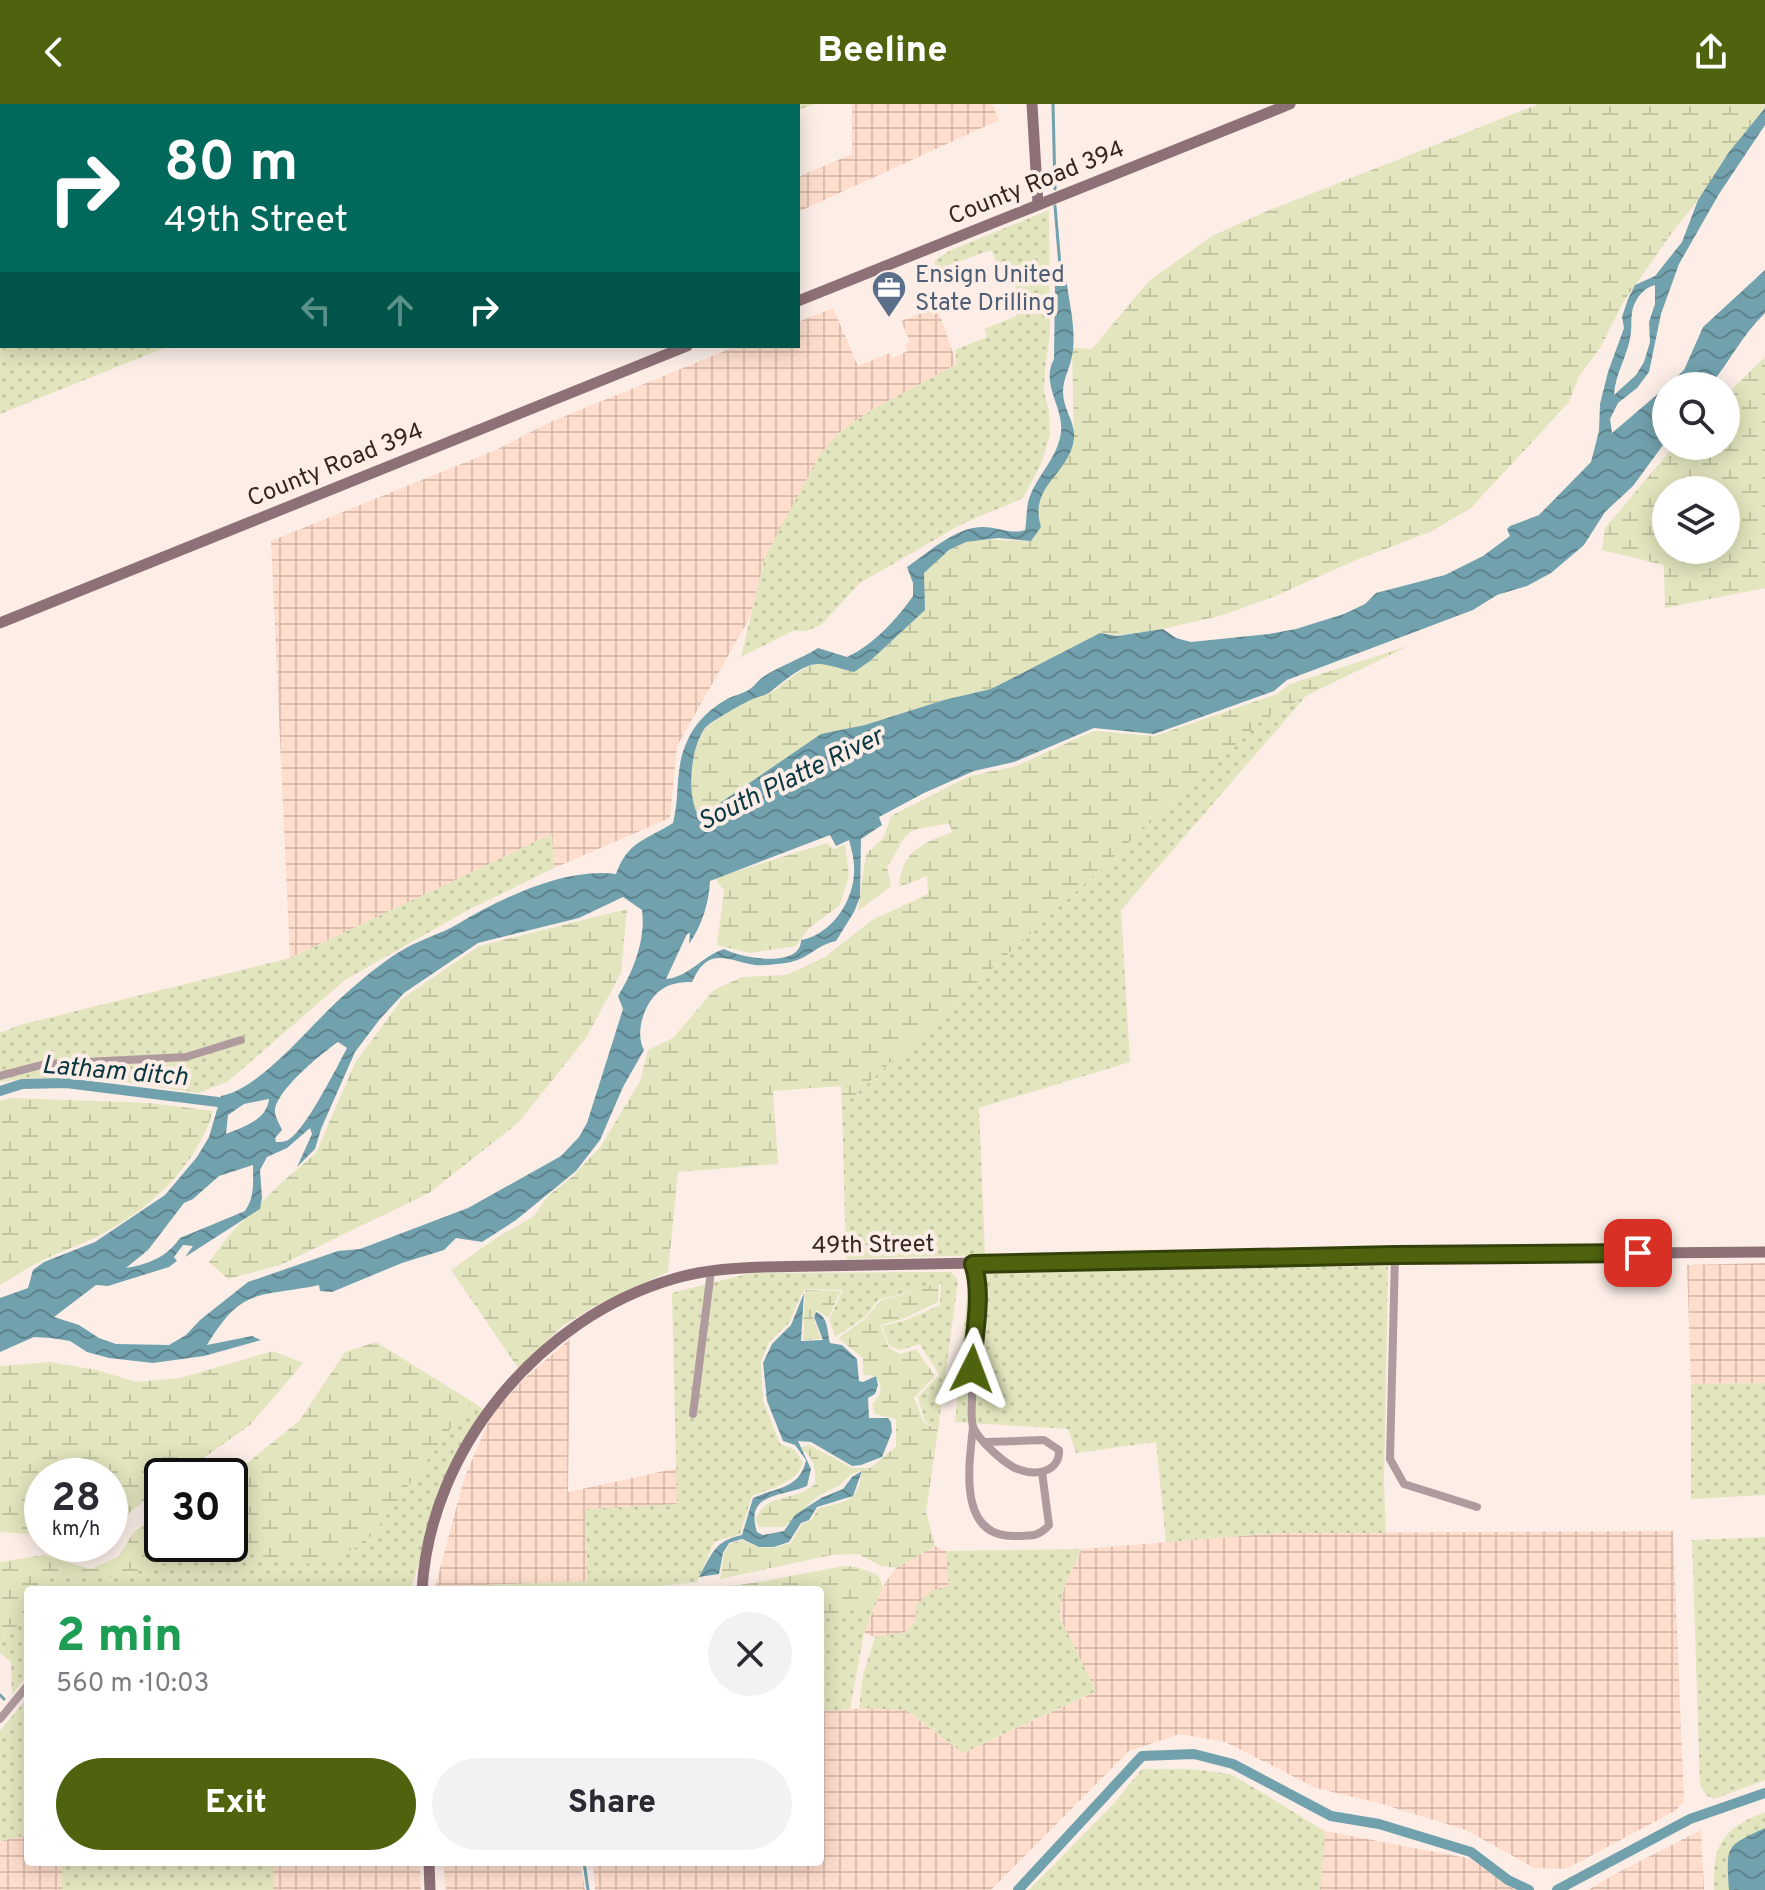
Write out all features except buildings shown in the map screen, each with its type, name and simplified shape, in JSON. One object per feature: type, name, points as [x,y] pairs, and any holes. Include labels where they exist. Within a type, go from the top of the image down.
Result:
[{"type":"street","points":[[1032,104],[1038,204]]},
{"type":"street","name":"County Road 394","points":[[800,300],[1290,104]]},
{"type":"street","name":"County Road 394","points":[[0,623],[682,348]]},
{"type":"street","points":[[0,1076],[45,1064],[186,1057],[241,1040]]},
{"type":"street","name":"49th Street","points":[[423,1586],[434,1524],[457,1465],[471,1439],[512,1382],[538,1355],[571,1331],[644,1289],[672,1279],[711,1271],[764,1267],[1395,1255],[1765,1252]]},
{"type":"street","points":[[1395,1255],[1390,1459],[1404,1484],[1477,1507]]},
{"type":"street","points":[[973,1264],[978,1302],[969,1465],[972,1508],[976,1519],[984,1527],[1009,1536],[1039,1535],[1049,1525],[1042,1472]]},
{"type":"street","points":[[693,1414],[711,1271]]},
{"type":"street","points":[[973,1427],[986,1442],[1010,1465],[1020,1470],[1042,1472],[1054,1467],[1059,1460],[1059,1450],[1044,1440],[986,1442]]},
{"type":"street","points":[[0,1719],[24,1690]]},
{"type":"street","points":[[429,1866],[430,1890]]},
{"type":"shaded area","points":[[852,104],[992,104],[999,120],[800,211],[800,176],[852,154]]},
{"type":"shaded area","points":[[937,307],[957,364],[870,411],[837,434],[765,557],[750,617],[677,746],[670,818],[554,868],[551,835],[290,958],[271,541],[498,449],[548,423],[732,348],[800,348],[800,321],[833,308],[858,366],[890,353],[892,358],[908,351],[905,344],[910,342],[901,321]]},
{"type":"shaded area","points":[[1765,1263],[1765,1383],[1691,1384],[1687,1265]]},
{"type":"shaded area","points":[[570,1339],[568,1492],[678,1468],[677,1504],[589,1581],[435,1586],[464,1479],[492,1413],[526,1377]]},
{"type":"shaded area","points":[[1673,1531],[1684,1801],[1675,1811],[1566,1869],[1534,1868],[1466,1830],[1316,1788],[1225,1742],[1180,1734],[1129,1751],[991,1890],[595,1890],[593,1866],[824,1866],[824,1711],[906,1710],[963,1753],[1095,1692],[1065,1633],[1059,1605],[1082,1549],[1279,1533]]},
{"type":"shaded area","points":[[935,1546],[946,1551],[949,1586],[917,1612],[916,1619],[906,1632],[875,1637],[864,1633],[883,1586],[896,1568]]},
{"type":"shaded area","points":[[1701,1830],[1704,1890],[1588,1890],[1615,1874]]},
{"type":"shaded area","points":[[1325,1831],[1472,1859],[1515,1890],[1320,1890]]},
{"type":"shaded area","points":[[24,1836],[24,1866],[62,1866],[62,1890],[0,1890],[0,1841]]},
{"type":"shaded area","points":[[273,1866],[420,1866],[421,1890],[273,1890]]},
{"type":"shaded area","points":[[443,1866],[581,1866],[585,1890],[446,1890]]},
{"type":"green space","points":[[800,104],[816,104],[800,109]]},
{"type":"green space","points":[[1539,104],[1765,104],[1765,108],[1729,152],[1624,301],[1600,348],[1579,376],[1569,402],[1471,508],[1430,532],[1223,615],[1163,629],[1119,635],[1100,633],[991,689],[865,725],[704,822],[694,803],[691,777],[700,738],[708,726],[748,701],[770,693],[810,666],[821,664],[853,671],[870,661],[924,610],[924,573],[951,550],[973,541],[1031,541],[1038,501],[1074,442],[1072,348],[1092,349],[1149,281],[1212,236],[1265,212]]},
{"type":"green space","points":[[1049,210],[1050,335],[1044,391],[1050,435],[1041,464],[1023,498],[960,525],[860,583],[821,625],[806,631],[793,631],[741,657],[765,557],[819,456],[837,434],[870,411],[957,364],[955,350],[987,337],[984,329],[1017,316],[1014,306],[1022,303],[1009,272],[1002,274],[991,250],[935,270],[935,260],[951,250]]},
{"type":"green space","points":[[0,348],[164,348],[0,414]]},
{"type":"green space","points":[[1765,357],[1765,588],[1665,608],[1664,565],[1660,564],[1740,564],[1740,476],[1652,476],[1652,562],[1602,550],[1605,528],[1662,460],[1740,460],[1740,381]]},
{"type":"green space","points":[[1408,646],[1261,721],[842,1107],[841,1086],[773,1091],[778,1164],[678,1172],[668,1272],[593,1307],[561,1327],[519,1369],[451,1270],[534,1216],[548,1196],[573,1176],[601,1146],[640,1081],[648,1050],[673,1038],[714,990],[742,977],[786,975],[825,957],[872,920],[928,894],[927,876],[899,887],[901,875],[915,850],[952,832],[949,823],[910,832],[887,867],[891,886],[858,911],[866,854],[884,837],[891,816],[970,776],[1016,766],[1094,731],[1155,736],[1277,694],[1290,684]]},
{"type":"green space","points":[[1306,696],[1121,910],[1130,1062],[979,1108],[985,1255],[846,1259],[842,1107],[1261,721]]},
{"type":"green space","points":[[552,834],[554,868],[466,911],[345,980],[227,1082],[198,1093],[106,1079],[31,1078],[0,1082],[0,1033],[20,1025],[290,958]]},
{"type":"green space","points":[[827,843],[834,849],[845,844],[849,875],[840,905],[809,928],[796,946],[749,953],[717,945],[724,891],[715,878]]},
{"type":"green space","points":[[627,909],[621,973],[586,1038],[518,1123],[429,1193],[280,1265],[228,1279],[209,1262],[230,1234],[316,1153],[355,1063],[403,998],[479,946]]},
{"type":"green space","points":[[11,1098],[150,1103],[213,1111],[195,1151],[182,1169],[133,1215],[0,1285],[0,1101]]},
{"type":"green space","points":[[1388,1266],[1386,1533],[1279,1533],[1166,1542],[1156,1442],[1076,1453],[1068,1429],[955,1422],[969,1273]]},
{"type":"green space","points":[[951,1272],[958,1280],[938,1430],[925,1422],[918,1397],[939,1375],[920,1344],[900,1350],[889,1345],[882,1326],[906,1320],[940,1305],[941,1283],[878,1300],[864,1318],[835,1337],[829,1319],[843,1290],[804,1289],[789,1323],[769,1342],[761,1362],[763,1401],[780,1444],[795,1450],[803,1463],[789,1481],[752,1496],[740,1534],[714,1542],[697,1582],[662,1586],[460,1586],[588,1581],[585,1509],[677,1504],[672,1293],[751,1273]]},
{"type":"green space","points":[[939,1283],[938,1302],[903,1319],[880,1325],[889,1348],[900,1354],[916,1349],[935,1376],[914,1398],[924,1423],[938,1430],[926,1512],[935,1546],[896,1568],[881,1566],[858,1554],[831,1555],[720,1579],[729,1544],[742,1540],[766,1548],[791,1543],[802,1524],[811,1520],[819,1508],[844,1502],[858,1488],[862,1470],[817,1497],[784,1527],[760,1527],[755,1520],[768,1504],[798,1494],[815,1484],[813,1463],[800,1448],[809,1445],[852,1468],[870,1468],[896,1447],[896,1419],[875,1414],[872,1405],[881,1393],[876,1376],[863,1375],[863,1358],[838,1338],[865,1319],[880,1301]]},
{"type":"green space","points":[[805,1290],[841,1291],[828,1318],[817,1310],[813,1317],[821,1339],[803,1340]]},
{"type":"green space","points":[[376,1342],[471,1401],[365,1544],[317,1564],[283,1562],[256,1554],[248,1545],[248,1462],[299,1421],[345,1352]]},
{"type":"green space","points":[[273,1351],[303,1363],[250,1425],[203,1458],[144,1458],[144,1501],[128,1514],[128,1458],[24,1458],[24,1534],[0,1532],[0,1366],[50,1362],[97,1370],[136,1382],[180,1378]]},
{"type":"green space","points":[[1765,1383],[1765,1495],[1691,1499],[1691,1384]]},
{"type":"green space","points":[[471,1401],[484,1410],[444,1478],[412,1586],[43,1586],[48,1578],[56,1575],[159,1566],[166,1562],[248,1562],[248,1527],[365,1544]]},
{"type":"green space","points":[[144,1524],[144,1562],[166,1562],[116,1577],[56,1575],[48,1578],[43,1586],[24,1586],[24,1618],[0,1644],[0,1562],[24,1558],[24,1562],[67,1562],[90,1569],[106,1562],[128,1562],[128,1541]]},
{"type":"green space","points":[[1765,1537],[1765,1780],[1714,1799],[1706,1795],[1700,1785],[1692,1540]]},
{"type":"green space","points":[[1082,1549],[1063,1591],[1060,1618],[1096,1691],[963,1753],[906,1710],[859,1708],[863,1675],[875,1637],[906,1632],[916,1617],[915,1607],[931,1591],[949,1586],[946,1551]]},
{"type":"green space","points":[[844,1566],[878,1575],[883,1586],[859,1607],[824,1620],[824,1586],[730,1586]]},
{"type":"green space","points":[[883,1586],[864,1633],[850,1709],[824,1711],[824,1620],[859,1607]]},
{"type":"green space","points":[[24,1618],[24,1679],[12,1695],[11,1662],[0,1653],[0,1644]]},
{"type":"green space","points":[[24,1702],[24,1836],[0,1841],[0,1731]]},
{"type":"green space","points":[[1142,1769],[1192,1769],[1231,1774],[1325,1831],[1320,1890],[1029,1890],[1115,1802]]},
{"type":"green space","points":[[1765,1812],[1765,1890],[1714,1890],[1715,1861],[1723,1840],[1739,1825]]},
{"type":"green space","points":[[62,1866],[273,1866],[273,1890],[62,1890]]},
{"type":"water","name":"South Platte River","points":[[1765,108],[1765,125],[1719,194],[1679,264],[1661,314],[1649,372],[1637,388],[1618,403],[1610,419],[1612,433],[1652,399],[1652,460],[1633,486],[1605,512],[1584,545],[1551,573],[1527,586],[1497,595],[1473,610],[1287,680],[1274,691],[1154,734],[1094,728],[1014,762],[974,771],[879,817],[882,825],[861,839],[860,897],[836,941],[786,963],[759,965],[712,959],[702,965],[692,982],[676,983],[655,995],[646,1009],[641,1026],[644,1050],[623,1087],[600,1140],[576,1171],[516,1220],[482,1242],[456,1238],[444,1250],[402,1263],[332,1292],[320,1291],[319,1285],[254,1297],[231,1312],[207,1345],[252,1336],[261,1340],[204,1356],[153,1363],[109,1358],[87,1352],[70,1341],[34,1337],[0,1352],[0,1298],[28,1288],[33,1270],[44,1262],[95,1242],[165,1195],[197,1157],[209,1137],[221,1096],[236,1091],[269,1068],[373,970],[412,945],[533,887],[576,875],[616,874],[632,848],[673,823],[682,755],[698,722],[711,710],[750,689],[761,678],[818,648],[847,657],[866,646],[892,622],[913,596],[913,583],[907,567],[951,536],[981,527],[1015,532],[1025,530],[1029,499],[1056,450],[1061,432],[1050,377],[1054,359],[1055,280],[1066,277],[1072,317],[1073,346],[1063,392],[1074,439],[1065,462],[1040,501],[1038,513],[1041,527],[1031,541],[998,538],[966,542],[949,550],[924,573],[925,610],[854,672],[811,665],[768,693],[708,725],[696,749],[691,776],[694,803],[704,822],[717,805],[821,734],[865,725],[991,689],[1100,633],[1117,636],[1163,629],[1176,638],[1191,642],[1296,629],[1344,614],[1365,604],[1376,593],[1445,575],[1483,556],[1510,536],[1507,529],[1510,526],[1539,515],[1591,462],[1599,431],[1600,404],[1624,328],[1622,317],[1628,299],[1635,285],[1655,276],[1682,242],[1698,200],[1729,152]],"holes":[[[1655,285],[1655,304],[1649,322],[1650,342],[1644,362],[1636,375],[1614,395],[1630,340],[1634,305],[1642,293]],[[830,835],[836,846],[849,840],[854,860],[851,890],[840,913],[823,930],[801,940],[798,949],[791,955],[755,958],[724,949],[682,974],[666,979],[687,934],[690,933],[689,944],[698,929],[710,881]],[[623,897],[642,910],[643,921],[633,966],[618,996],[623,1009],[587,1123],[561,1156],[468,1208],[360,1249],[338,1251],[248,1282],[186,1335],[169,1345],[116,1344],[99,1338],[79,1325],[54,1317],[96,1285],[108,1286],[169,1267],[177,1261],[174,1257],[183,1245],[193,1246],[185,1257],[260,1209],[260,1170],[267,1157],[287,1148],[310,1128],[312,1134],[297,1167],[315,1149],[355,1052],[404,993],[478,943],[579,918]],[[338,1042],[347,1048],[320,1098],[295,1134],[288,1140],[276,1142],[275,1138],[282,1130],[275,1114],[282,1094],[300,1074]],[[269,1099],[259,1117],[226,1134],[228,1115],[244,1104]],[[253,1165],[252,1195],[245,1211],[180,1238],[169,1251],[156,1259],[126,1268],[148,1250],[184,1203],[219,1176]]]},
{"type":"water","points":[[1765,270],[1765,313],[1720,372],[1682,372],[1703,327]]},
{"type":"water","points":[[804,1293],[801,1341],[823,1340],[814,1317],[816,1312],[820,1314],[825,1321],[830,1343],[842,1345],[857,1359],[859,1381],[876,1376],[878,1385],[875,1394],[868,1398],[869,1418],[888,1418],[892,1432],[882,1457],[852,1466],[811,1442],[798,1441],[811,1469],[807,1486],[761,1503],[754,1519],[757,1532],[763,1535],[784,1531],[795,1515],[821,1498],[843,1489],[852,1477],[862,1471],[853,1496],[817,1507],[809,1520],[801,1523],[789,1542],[774,1547],[759,1547],[742,1539],[729,1543],[723,1553],[719,1574],[699,1577],[720,1545],[742,1535],[753,1498],[786,1486],[803,1470],[806,1460],[795,1445],[783,1441],[767,1401],[763,1363],[772,1344],[791,1325]]},
{"type":"water","points":[[1765,1828],[1765,1890],[1729,1890],[1731,1849],[1742,1839]]},
{"type":"waterway","points":[[1053,104],[1055,189]]},
{"type":"waterway","points":[[1055,206],[1061,278]]},
{"type":"waterway","name":"Latham ditch","points":[[0,1091],[22,1084],[66,1083],[226,1103]]},
{"type":"waterway","points":[[0,1695],[4,1699]]},
{"type":"waterway","points":[[1018,1890],[1142,1756],[1194,1754],[1233,1764],[1331,1816],[1379,1824],[1471,1852],[1508,1880],[1529,1890]]},
{"type":"waterway","points":[[1557,1890],[1690,1819],[1765,1793]]},
{"type":"waterway","points":[[585,1866],[588,1890]]},
{"type":"place","name":"Ensign United State Drilling","points":[[889,319]]},
{"type":"route","points":[[972,1369],[978,1302],[973,1264],[1638,1253]]}]
